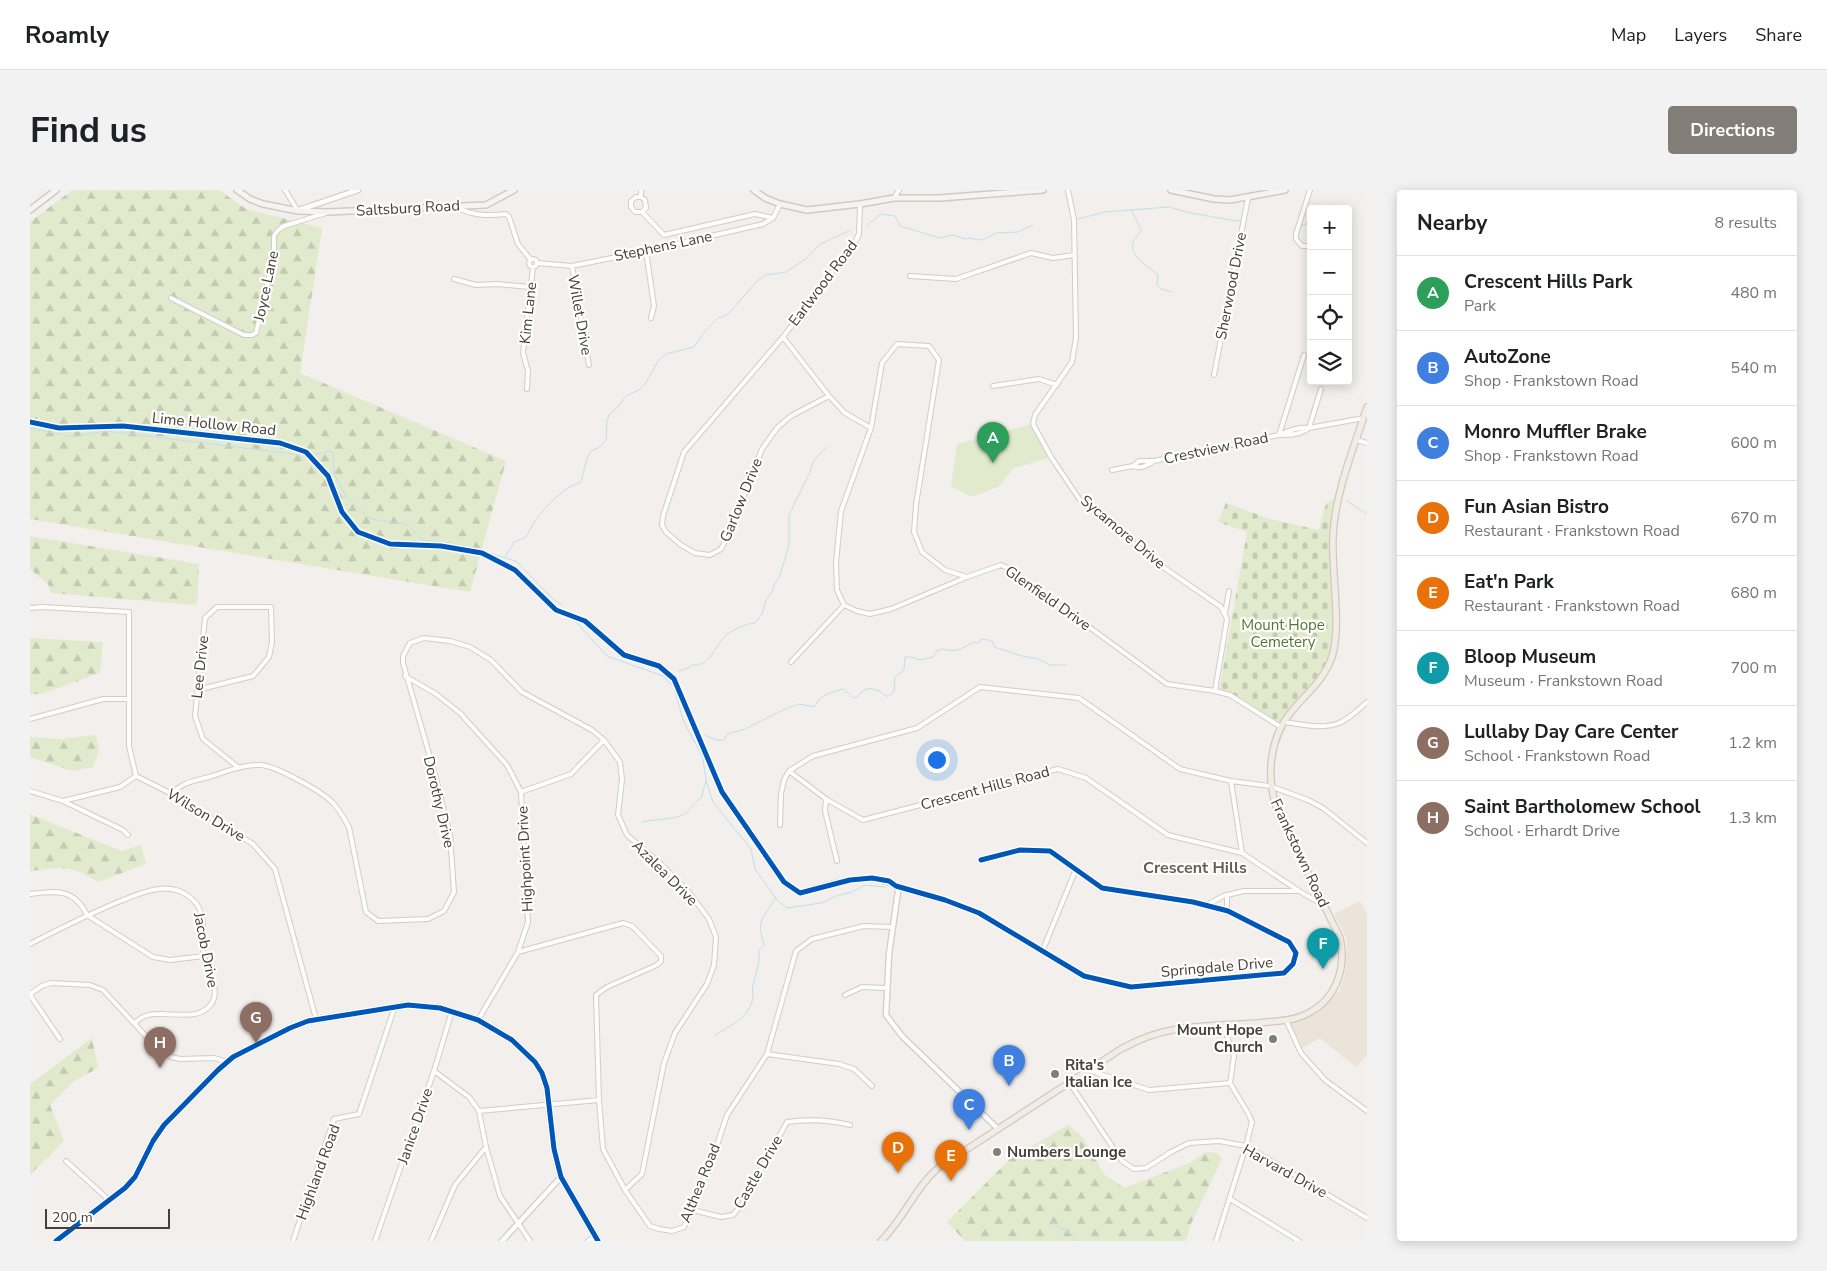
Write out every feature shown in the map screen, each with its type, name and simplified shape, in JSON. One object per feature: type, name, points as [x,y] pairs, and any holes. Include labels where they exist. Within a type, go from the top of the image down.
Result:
[{"type":"main road","points":[[30,210],[56,190]]},
{"type":"main road","name":"Saltsburg Road","points":[[237,190],[250,199],[262,204],[298,211],[328,212],[486,205],[514,190]]},
{"type":"main road","points":[[754,190],[765,198],[780,204],[807,210],[894,198],[940,198],[1043,190]]},
{"type":"main road","points":[[1171,190],[1214,199],[1230,200],[1285,190]]},
{"type":"main road","name":"Frankstown Road","points":[[881,1241],[930,1175],[1121,1049],[1149,1036],[1180,1029],[1286,1020],[1302,1016],[1320,1005],[1332,992],[1341,973],[1343,959],[1340,938],[1277,809],[1270,786],[1273,755],[1283,724],[1321,678],[1332,657],[1336,634],[1333,528],[1339,496],[1367,410]]},
{"type":"main road","points":[[59,1240],[125,1188],[135,1177],[153,1141],[169,1120],[227,1062],[290,1028],[316,1019],[395,1006],[419,1005],[452,1011],[478,1020],[512,1040],[539,1067],[545,1080],[550,1103],[554,1149],[561,1177],[596,1239]]},
{"type":"street","points":[[285,190],[298,211],[358,190]]},
{"type":"street","points":[[339,190],[343,196]]},
{"type":"street","points":[[641,190],[641,197],[646,203],[646,208],[642,212]]},
{"type":"street","points":[[894,198],[898,190]]},
{"type":"street","name":"Sycamore Drive","points":[[1068,190],[1074,220],[1076,338],[1072,362],[1035,415],[1033,424],[1046,450],[1080,500],[1164,567],[1221,607],[1225,614]]},
{"type":"street","points":[[1307,246],[1302,246],[1296,239],[1296,234],[1310,190]]},
{"type":"street","points":[[641,197],[634,198],[630,204],[635,212],[642,212],[664,235],[755,214],[773,218],[780,204]]},
{"type":"street","name":"Sherwood Drive","points":[[1214,375],[1248,198]]},
{"type":"street","name":"Earlwood Road","points":[[860,204],[858,238],[783,337],[829,396],[845,412],[871,428]]},
{"type":"street","name":"Kim Lane","points":[[455,206],[471,213],[490,216],[506,214],[509,217],[518,244],[531,260]]},
{"type":"street","name":"Joyce Lane","points":[[171,298],[244,335],[256,333],[274,256],[274,236],[284,226],[328,212]]},
{"type":"street","name":"Stephens Lane","points":[[537,263],[572,266],[763,224],[773,218]]},
{"type":"street","points":[[646,251],[654,306],[651,318]]},
{"type":"street","points":[[910,276],[956,279],[1032,253],[1053,258],[1074,255]]},
{"type":"street","points":[[531,260],[535,260],[537,263],[533,267],[530,265],[531,260]]},
{"type":"street","name":"Willet Drive","points":[[572,266],[589,364]]},
{"type":"street","name":"Kim Lane","points":[[527,389],[528,371],[523,353],[533,267]]},
{"type":"street","points":[[454,279],[476,285],[496,284],[530,287]]},
{"type":"street","name":"Garlow Drive","points":[[783,337],[684,452],[663,516],[662,525],[666,532],[681,545],[698,555],[710,555],[721,549],[730,532],[762,449],[790,416],[829,396]]},
{"type":"street","points":[[898,344],[929,346],[939,360],[916,506],[914,532],[922,552],[945,570],[967,577],[891,609],[870,614],[844,605],[837,590],[836,564],[841,511],[871,428],[882,363],[898,344]]},
{"type":"street","points":[[1279,435],[1304,355]]},
{"type":"street","points":[[993,386],[1039,380],[1057,385]]},
{"type":"street","points":[[1309,428],[1321,389]]},
{"type":"street","name":"Crestview Road","points":[[1112,470],[1133,466],[1146,467],[1154,461],[1279,435],[1294,428],[1309,428],[1364,418]]},
{"type":"street","name":"Lime Hollow Road","points":[[30,422],[59,428],[123,426],[280,443],[306,452],[328,476],[342,512],[358,532],[390,544],[441,546],[482,553],[515,570],[556,610],[585,621],[624,655],[660,666],[674,679],[722,792],[784,882],[800,893],[850,880],[872,878],[889,881],[896,886]]},
{"type":"street","points":[[1356,440],[1367,443]]},
{"type":"street","name":"Glenfield Drive","points":[[967,577],[1001,565],[1010,569],[1167,684],[1230,695],[1283,724]]},
{"type":"street","points":[[1215,691],[1227,618],[1225,614],[1229,591]]},
{"type":"street","points":[[791,662],[844,605]]},
{"type":"street","name":"Lee Drive","points":[[197,690],[253,676],[269,657],[272,642],[271,607],[217,607],[205,618],[197,690],[195,716],[203,739],[239,768]]},
{"type":"street","points":[[30,608],[129,612],[129,746],[136,776],[120,787],[63,801]]},
{"type":"street","name":"Azalea Drive","points":[[405,676],[403,656],[410,644],[424,638],[470,647],[491,660],[522,692],[592,730],[604,740],[620,762],[622,779],[618,815],[627,835],[660,863],[687,890],[709,918],[716,937],[714,965],[707,984],[675,1033],[664,1063],[642,1174],[625,1190]]},
{"type":"street","name":"Dorothy Drive","points":[[172,794],[178,786],[239,768],[260,765],[274,768],[324,794],[334,803],[348,827],[366,912],[371,917],[378,921],[428,919],[444,911],[454,892],[450,835],[436,778],[405,676]]},
{"type":"street","name":"Highpoint Drive","points":[[405,676],[436,694],[460,713],[508,765],[521,792],[528,922],[518,952],[478,1020]]},
{"type":"street","points":[[780,825],[781,794],[784,780],[789,771],[813,756],[917,728],[980,687],[1079,698],[1180,769],[1231,781],[1270,786],[1308,800],[1323,808],[1367,843]]},
{"type":"street","points":[[30,719],[103,699],[129,699]]},
{"type":"street","points":[[1283,724],[1332,725],[1347,718],[1367,702]]},
{"type":"street","points":[[521,792],[571,774],[604,740]]},
{"type":"street","name":"Crescent Hills Road","points":[[789,771],[826,799],[863,820],[1058,769],[1086,778],[1168,835],[1242,853],[1325,906]]},
{"type":"street","name":"Wilson Drive","points":[[136,776],[172,794],[253,844],[275,870],[316,1019]]},
{"type":"street","points":[[1231,781],[1242,853]]},
{"type":"street","points":[[30,791],[63,801],[123,830],[128,835]]},
{"type":"street","points":[[826,799],[825,811],[837,861]]},
{"type":"street","name":"Springdale Drive","points":[[896,886],[945,900],[979,913],[1084,976],[1131,987],[1284,974],[1293,964],[1296,953],[1289,942],[1227,910],[1102,888],[1050,851],[1020,850],[981,860]]},
{"type":"street","points":[[1042,952],[1076,869]]},
{"type":"street","points":[[896,886],[898,891],[892,927],[886,988],[886,1015],[902,1036],[998,1129]]},
{"type":"street","name":"Jacob Drive","points":[[30,944],[86,915],[146,891],[160,888],[175,890],[195,901],[202,915],[204,956],[215,989],[212,1002],[202,1011],[184,1015],[148,1014],[141,1016],[135,1023]]},
{"type":"street","points":[[1206,906],[1227,895],[1244,891],[1299,891]]},
{"type":"street","points":[[30,894],[64,892],[81,904],[86,915],[153,957],[170,960],[204,956]]},
{"type":"street","points":[[1227,895],[1227,910]]},
{"type":"street","name":"Althea Road","points":[[518,952],[623,924],[632,926],[661,956],[661,961],[656,965],[607,987],[596,995],[599,1100],[603,1149],[625,1190],[650,1226],[672,1231],[684,1227],[693,1210],[727,1115],[767,1054],[796,951],[812,939],[864,926],[892,927]]},
{"type":"street","points":[[60,1039],[30,995],[51,982],[90,985],[103,990],[157,1048],[171,1057],[180,1059],[214,1058],[227,1062]]},
{"type":"street","points":[[845,995],[862,987],[886,988]]},
{"type":"street","name":"Highland Road","points":[[293,1241],[334,1120],[359,1114],[395,1006]]},
{"type":"street","name":"Janice Drive","points":[[375,1241],[434,1071],[452,1011]]},
{"type":"street","points":[[1286,1020],[1301,1053],[1325,1080],[1367,1111]]},
{"type":"street","points":[[1216,1241],[1252,1122],[1230,1083],[1234,1056],[1223,1025]]},
{"type":"street","points":[[767,1054],[839,1064],[854,1069],[872,1086]]},
{"type":"street","points":[[1088,1070],[1149,1090],[1230,1083]]},
{"type":"street","points":[[434,1071],[469,1097],[479,1111],[486,1147],[500,1196],[530,1241]]},
{"type":"street","name":"Harvard Drive","points":[[1069,1082],[1122,1160],[1134,1169],[1146,1168],[1171,1152],[1189,1144],[1219,1140],[1246,1146],[1367,1218]]},
{"type":"street","points":[[479,1111],[599,1100]]},
{"type":"street","name":"Castle Drive","points":[[693,1210],[721,1217],[734,1215],[742,1204],[787,1122],[811,1120],[850,1125]]},
{"type":"street","points":[[432,1241],[455,1185],[486,1147]]},
{"type":"street","points":[[66,1161],[110,1201]]},
{"type":"street","points":[[502,1241],[561,1177]]},
{"type":"street","points":[[1230,1198],[1299,1241]]},
{"type":"street","points":[[588,1241],[596,1239]]},
{"type":"shaded area","points":[[1360,901],[1367,914],[1367,1055],[1356,1067],[1320,1038],[1303,1048],[1290,1024],[1318,1013],[1339,991],[1346,970],[1347,939],[1334,914]]},
{"type":"green space","points":[[72,190],[219,190],[246,209],[322,228],[300,373],[506,461],[470,592],[30,519],[30,222]]},
{"type":"green space","points":[[1033,424],[1051,457],[1014,468],[998,487],[971,497],[951,486],[957,444]]},
{"type":"green space","name":"Mount Hope Cemetery","points":[[1338,499],[1333,535],[1335,634],[1328,666],[1281,727],[1240,702],[1219,692],[1247,532],[1218,522],[1226,503],[1270,519],[1319,530],[1325,508],[1329,501]]},
{"type":"green space","points":[[30,536],[199,564],[197,605],[51,593],[48,584],[30,569]]},
{"type":"green space","points":[[30,638],[103,642],[100,673],[41,694],[30,694]]},
{"type":"green space","points":[[96,735],[99,751],[93,767],[72,771],[30,757],[30,737],[62,739]]},
{"type":"green space","points":[[30,814],[121,851],[141,845],[146,864],[98,882],[80,872],[65,868],[30,871]]},
{"type":"green space","points":[[92,1038],[98,1068],[74,1081],[50,1105],[64,1141],[30,1175],[30,1084]]},
{"type":"green space","points":[[1068,1125],[1082,1136],[1104,1174],[1124,1188],[1192,1162],[1205,1152],[1217,1153],[1222,1158],[1191,1224],[1186,1241],[965,1241],[947,1222],[1011,1158]]},
{"type":"waterway","points":[[1078,219],[1105,212],[1169,207],[1186,212],[1236,221],[1241,220]]},
{"type":"waterway","points":[[1132,211],[1141,230],[1134,240],[1133,250],[1140,260],[1158,275],[1157,284],[1161,289],[1172,292]]},
{"type":"waterway","points":[[867,225],[881,214],[895,216],[900,226],[940,238],[953,235],[977,240],[996,233],[1018,232],[1033,225]]},
{"type":"waterway","points":[[1302,225],[1307,224]]},
{"type":"waterway","points":[[505,557],[514,542],[526,537],[536,519],[549,504],[567,488],[581,482],[587,458],[591,451],[600,447],[606,440],[609,415],[626,396],[639,390],[645,384],[658,361],[666,354],[694,347],[705,331],[718,318],[725,316],[731,311],[757,281],[766,275],[786,272],[807,258],[820,244],[851,230]]},
{"type":"waterway","points":[[30,428],[74,437],[105,431],[294,454],[303,458]]},
{"type":"waterway","points":[[678,671],[704,662],[726,635],[740,627],[755,623],[762,614],[766,600],[780,575],[789,545],[789,515],[814,461],[827,447]]},
{"type":"waterway","points":[[315,454],[333,451],[334,474],[347,498],[371,519],[406,524],[423,540],[466,546],[516,561],[554,600],[562,605]]},
{"type":"waterway","points":[[1347,501],[1367,514]]},
{"type":"waterway","points":[[575,621],[607,656],[663,676],[674,687],[683,720],[703,758],[706,781],[713,802],[751,849],[755,869],[777,900],[787,908],[821,903],[836,896],[852,892],[865,885],[885,887]]},
{"type":"waterway","points":[[705,735],[716,740],[724,740],[727,734],[745,729],[787,708],[799,704],[815,707],[822,697],[843,689],[854,698],[858,697],[861,692],[868,688],[880,691],[885,696],[890,696],[894,691],[895,677],[904,670],[905,657],[920,660],[933,657],[937,651],[942,649],[958,650],[973,642],[979,643],[981,639],[993,642],[994,647],[1038,659],[1050,665],[1066,665]]},
{"type":"waterway","points":[[642,822],[683,815],[701,798],[706,781]]},
{"type":"waterway","points":[[715,1035],[744,1016],[751,1004],[759,950],[764,946],[760,929],[762,919],[776,897]]},
{"type":"waterway","points":[[1051,1222],[1071,1234],[1076,1241]]},
{"type":"cycle path","points":[[30,422],[59,428],[123,426],[280,443],[306,452],[328,476],[342,512],[358,532],[390,544],[441,546],[482,553],[515,570],[556,610],[585,621],[624,655],[659,666],[674,679],[722,792],[784,882],[800,893],[850,880],[872,878],[889,881],[896,886],[945,900],[979,913],[1084,976],[1131,987],[1284,973],[1293,964],[1296,953],[1289,942],[1228,911],[1193,902],[1102,888],[1050,851],[1020,850],[981,860]]},
{"type":"cycle path","points":[[56,1241],[125,1188],[135,1177],[153,1141],[164,1125],[233,1057],[308,1021],[408,1005],[440,1008],[478,1020],[512,1040],[535,1062],[542,1073],[547,1088],[554,1149],[561,1177],[598,1241]]},
{"type":"place","name":"Crescent Hills Park","points":[[993,463]]},
{"type":"place","name":"Bloop Museum","points":[[1323,969]]},
{"type":"place","name":"Mount Hope Church","points":[[1273,1039]]},
{"type":"place","name":"Lullaby Day Care Center","points":[[256,1043]]},
{"type":"place","name":"Saint Bartholomew School","points":[[160,1068]]},
{"type":"place","name":"Rita's Italian Ice","points":[[1055,1074]]},
{"type":"place","name":"AutoZone","points":[[1009,1086]]},
{"type":"place","name":"Monro Muffler Brake","points":[[969,1130]]},
{"type":"place","name":"Numbers Lounge","points":[[997,1152]]},
{"type":"place","name":"Fun Asian Bistro","points":[[898,1173]]},
{"type":"place","name":"Eat'n Park","points":[[951,1181]]},
{"type":"district","name":"Crescent Hills","points":[[1195,868]]}]
